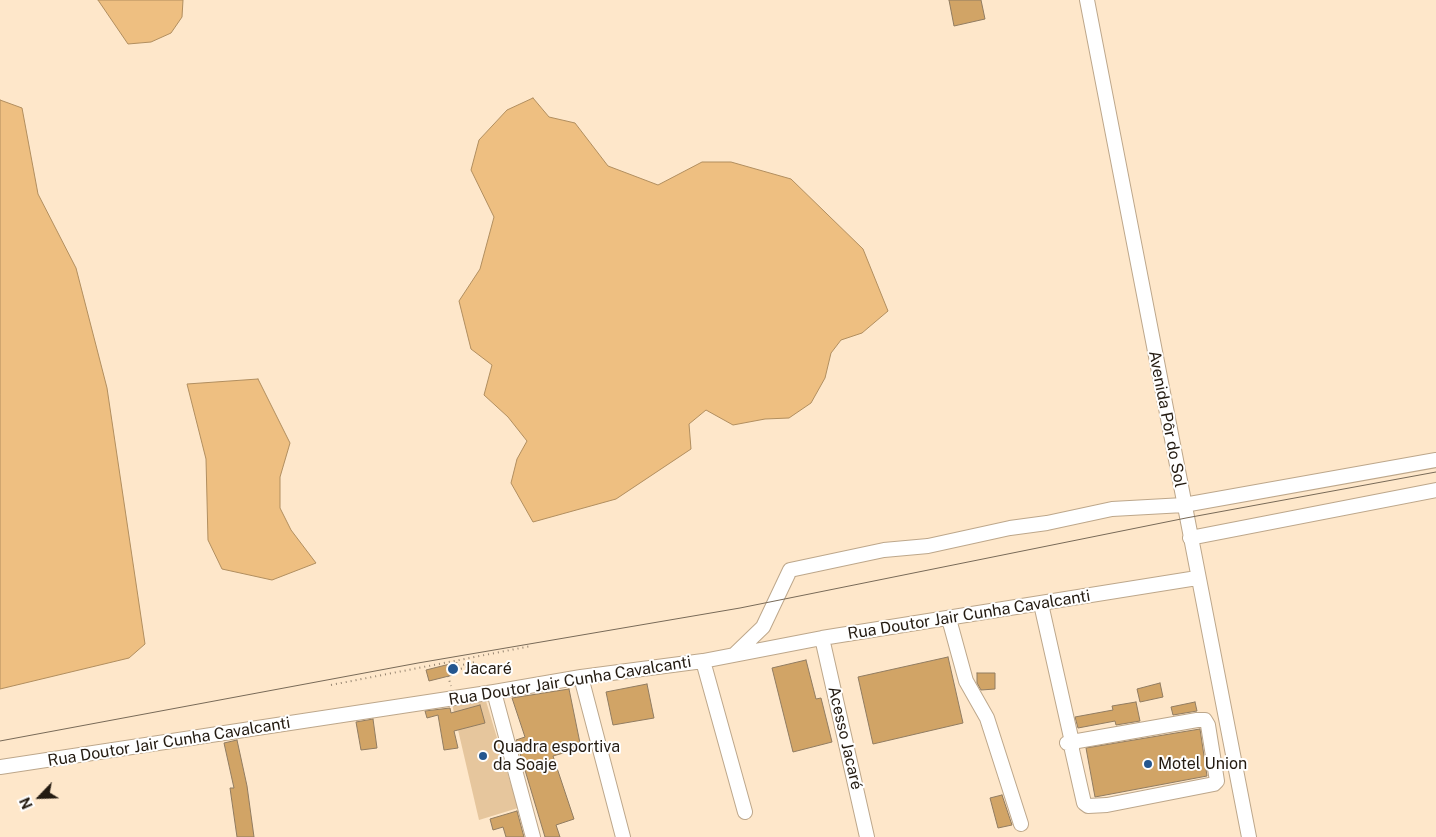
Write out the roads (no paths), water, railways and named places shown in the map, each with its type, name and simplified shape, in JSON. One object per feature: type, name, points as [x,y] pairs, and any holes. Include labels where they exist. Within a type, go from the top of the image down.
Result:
[{"type":"street","name":"Avenida Pôr do Sol","points":[[1087,0],[1248,837]]},
{"type":"street","points":[[735,654],[763,628],[790,570],[884,550],[928,546],[1010,528],[1047,524],[1112,509],[1184,505],[1436,460]]},
{"type":"street","points":[[1190,538],[1436,490]]},
{"type":"street","name":"Rua Doutor Jair Cunha Cavalcanti","points":[[0,768],[581,677],[703,661],[822,638],[1197,578]]},
{"type":"street","points":[[1037,605],[1070,745],[1084,803],[1088,806],[1214,784],[1217,781],[1208,725],[1205,720],[1070,745]]},
{"type":"street","points":[[949,619],[966,681],[987,718],[1021,824]]},
{"type":"street","name":"Acesso Jacaré","points":[[822,638],[867,837]]},
{"type":"street","points":[[703,661],[745,812]]},
{"type":"street","points":[[581,677],[623,837]]},
{"type":"street","points":[[494,692],[533,837]]},
{"type":"tram line","points":[[0,741],[418,663],[740,608],[1186,518],[1436,472]]},
{"type":"place","name":"Jacaré","points":[[453,669]]},
{"type":"place","name":"Quadra esportiva da Soaje","points":[[483,756]]},
{"type":"place","name":"Motel Union","points":[[1148,764]]}]
